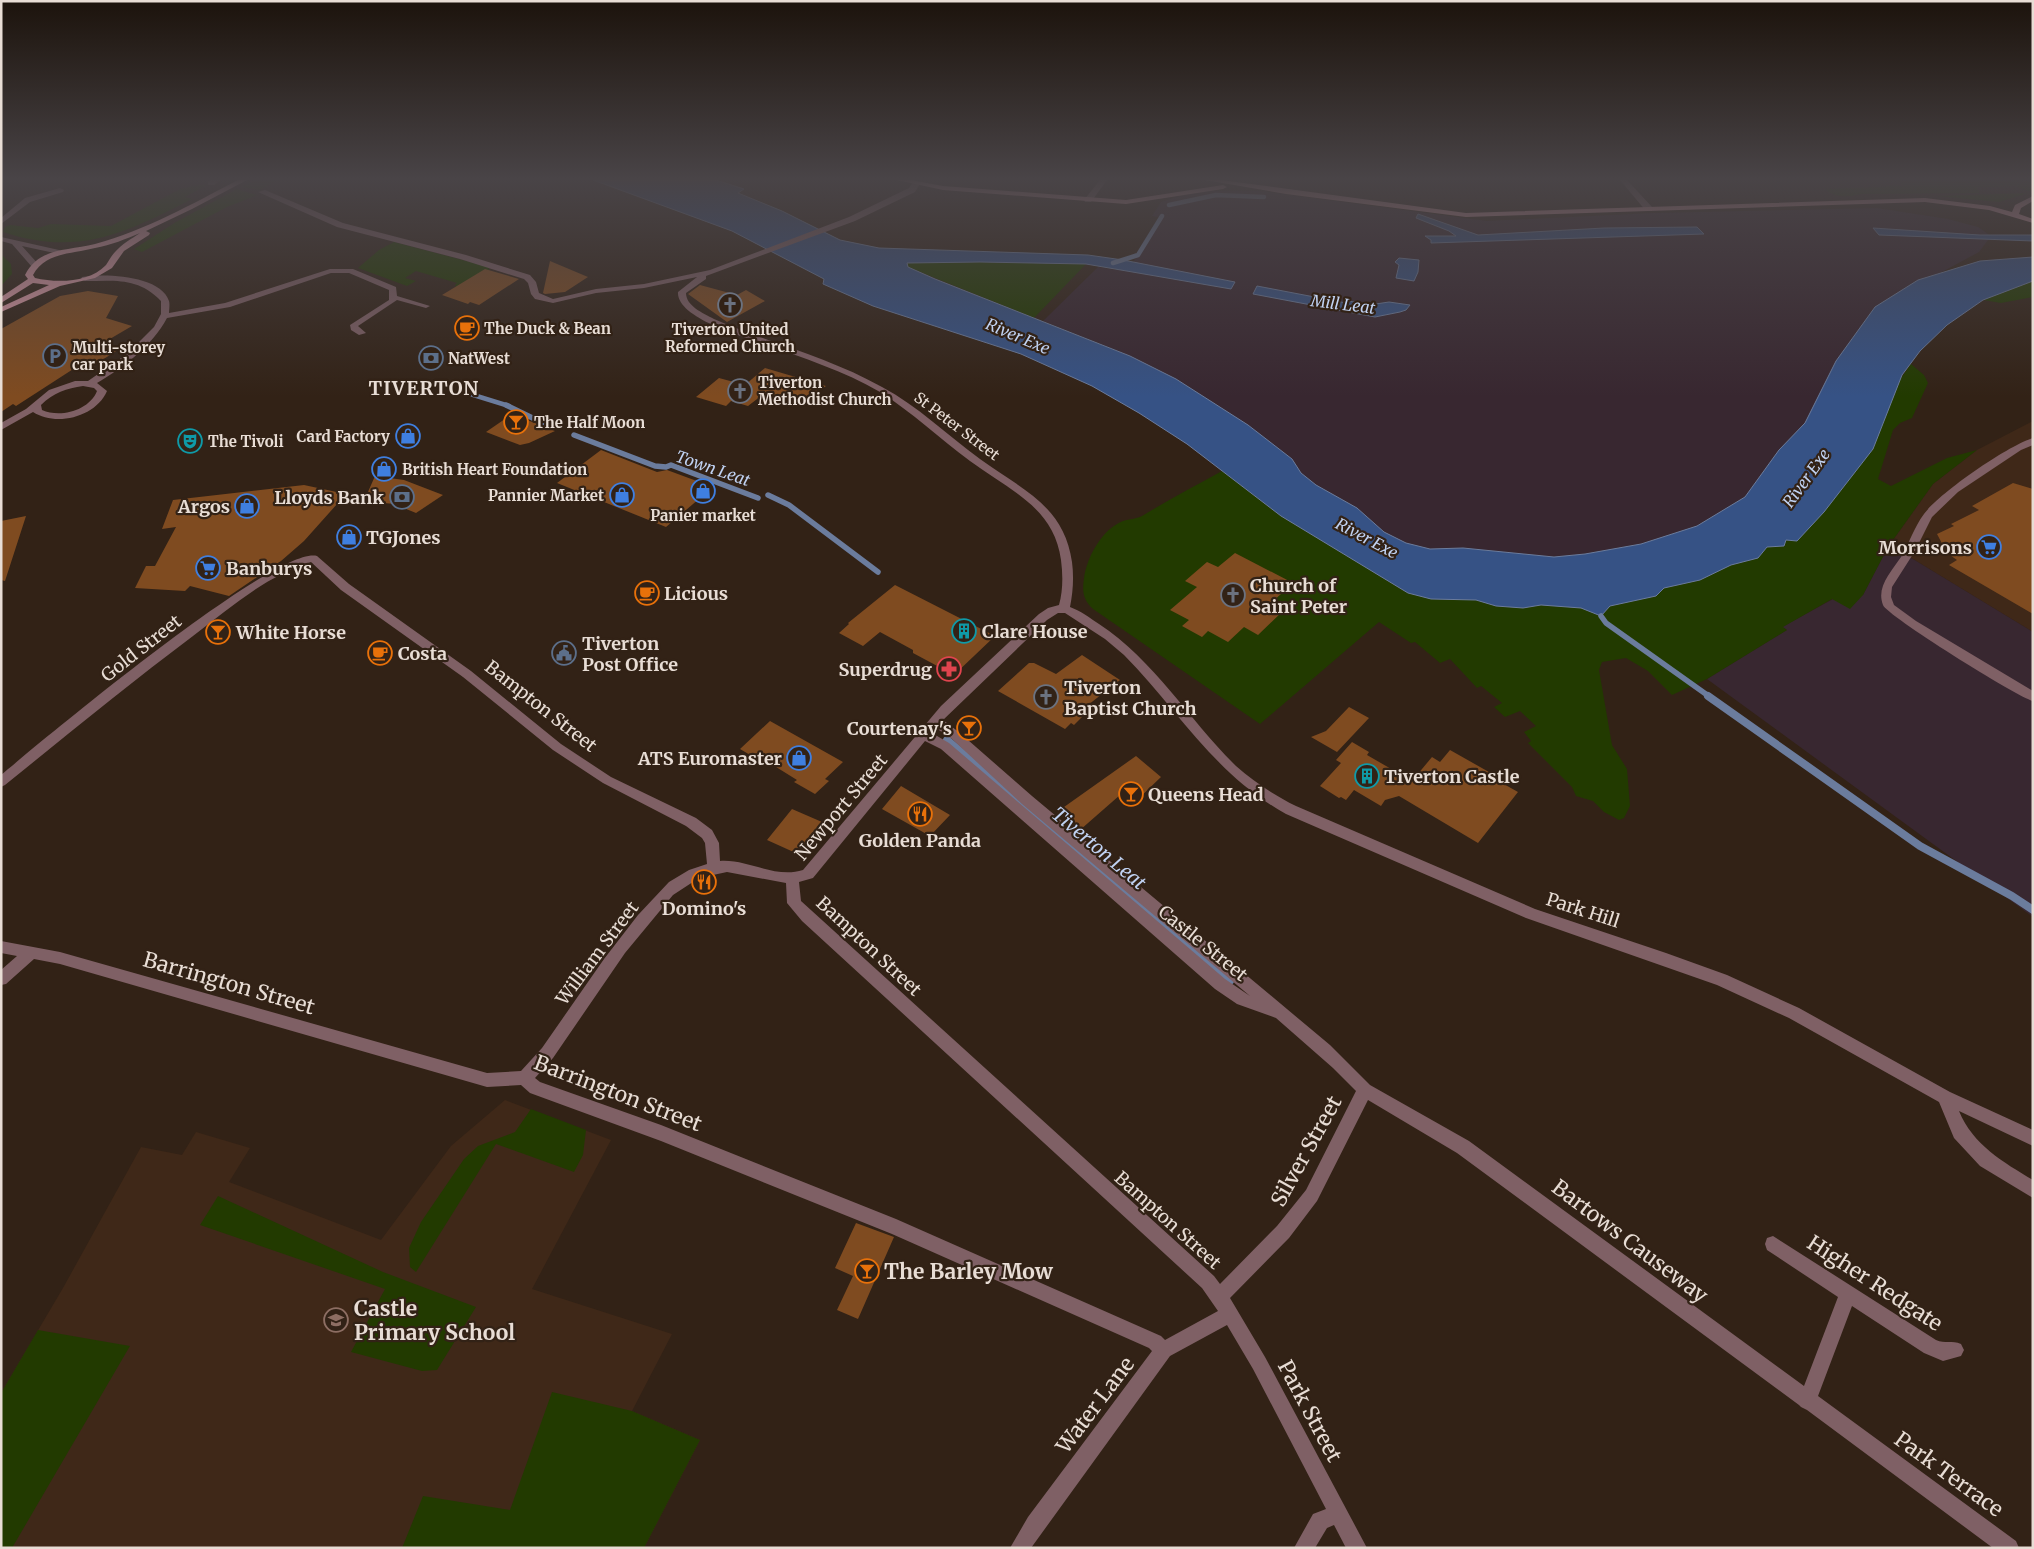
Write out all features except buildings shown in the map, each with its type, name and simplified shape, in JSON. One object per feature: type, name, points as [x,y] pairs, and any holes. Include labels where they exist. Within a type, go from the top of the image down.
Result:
[{"type":"main road","points":[[58,252],[35,265],[29,275],[32,280],[45,284],[59,284],[84,279],[110,265],[114,256],[119,252]]},
{"type":"main road","points":[[112,252],[114,256]]},
{"type":"main road","points":[[1,301],[32,280]]},
{"type":"main road","points":[[1,310],[59,284]]},
{"type":"street","points":[[23,252],[35,265]]},
{"type":"street","points":[[447,252],[527,277],[532,282],[535,294],[546,300],[553,300],[596,291],[644,286],[712,272],[767,252]]},
{"type":"street","points":[[89,384],[105,375],[133,353],[160,326],[166,316],[166,300],[160,293],[128,279],[110,265]]},
{"type":"street","points":[[166,316],[227,305],[330,271],[350,271],[392,288],[393,298],[387,305],[354,325],[354,328],[362,333]]},
{"type":"street","name":"St Peter Street","points":[[712,272],[697,280],[682,292],[683,300],[688,306],[713,321],[866,381],[898,401],[981,465],[1034,500],[1055,524],[1062,537],[1067,599],[1064,609]]},
{"type":"street","points":[[84,279],[128,279]]},
{"type":"street","points":[[393,298],[401,298],[426,306]]},
{"type":"street","points":[[1,430],[49,416],[66,415],[92,405],[101,396],[102,391],[100,388],[89,384],[71,385],[52,392],[39,401],[37,406],[37,411],[49,416]]},
{"type":"street","points":[[1,426],[37,406]]},
{"type":"street","points":[[2033,441],[2018,448],[1954,490],[1928,515],[1910,551],[1887,587],[1886,597],[1889,607],[1912,624],[2033,697]]},
{"type":"street","name":"Gold Street","points":[[1,782],[93,707],[216,613],[266,579],[300,561],[313,558]]},
{"type":"street","name":"Bampton Street","points":[[313,558],[345,587],[467,674],[557,747],[607,780],[691,822],[707,834],[712,843],[714,868]]},
{"type":"street","name":"Newport Street","points":[[792,879],[808,874],[816,867],[944,709],[1042,617],[1052,611],[1064,609]]},
{"type":"street","name":"Park Hill","points":[[1064,609],[1099,629],[1136,659],[1215,751],[1253,787],[1291,810],[1531,914],[1666,959],[1722,980],[1794,1013],[1945,1097],[2033,1138]]},
{"type":"street","name":"Castle Street","points":[[935,721],[962,742],[1026,800],[1252,988],[1281,1015],[1312,1038],[1353,1076],[1365,1090]]},
{"type":"street","name":"Castle Street","points":[[924,735],[945,746],[1220,984],[1242,999],[1281,1015]]},
{"type":"street","points":[[714,868],[727,866],[792,879]]},
{"type":"street","name":"William Street","points":[[524,1078],[534,1071],[547,1055],[614,955],[646,915],[677,884],[694,875],[714,868]]},
{"type":"street","name":"Bampton Street","points":[[792,879],[794,903],[807,917],[1092,1178],[1173,1248],[1220,1297]]},
{"type":"street","name":"Barrington Street","points":[[1,947],[60,958],[291,1022],[487,1080],[524,1078],[535,1088],[661,1133],[905,1231],[1155,1342],[1164,1350]]},
{"type":"street","points":[[1,978],[32,952]]},
{"type":"street","name":"Silver Street","points":[[1220,1297],[1280,1236],[1303,1208],[1328,1164],[1353,1109],[1365,1090]]},
{"type":"street","name":"Bartows Causeway","points":[[1365,1090],[1463,1147],[1510,1180],[1861,1440]]},
{"type":"street","points":[[1945,1097],[1960,1133],[1986,1160],[2033,1190]]},
{"type":"street","name":"Higher Redgate","points":[[1772,1244],[1930,1347],[1943,1352],[1955,1350]]},
{"type":"street","points":[[1807,1401],[1848,1294]]},
{"type":"street","name":"Park Street","points":[[1220,1297],[1294,1426],[1357,1548]]},
{"type":"street","name":"Water Lane","points":[[1020,1548],[1035,1524],[1164,1350],[1230,1314]]},
{"type":"street","name":"Park Terrace","points":[[1861,1440],[2009,1548]]},
{"type":"street","points":[[1304,1548],[1320,1521],[1338,1514]]},
{"type":"shaded area","points":[[1140,252],[1978,252],[1940,273],[1918,280],[1875,307],[1836,361],[1805,423],[1779,450],[1745,497],[1697,526],[1641,544],[1585,554],[1554,557],[1463,548],[1430,549],[1406,543],[1384,532],[1357,508],[1316,485],[1301,473],[1292,459],[1248,425],[1176,379],[1130,356],[1043,321],[1098,267],[1117,270],[1132,264]]},
{"type":"shaded area","points":[[2033,421],[2033,632],[1913,559],[1888,547],[1933,484],[1977,450]]},
{"type":"shaded area","points":[[1888,547],[1913,559],[2033,632],[2033,917],[1707,679],[1787,630],[1782,627],[1833,599],[1863,595]]},
{"type":"shaded area","name":"Castle Primary School","points":[[505,1100],[611,1140],[532,1289],[672,1334],[632,1411],[700,1440],[644,1548],[1,1548],[1,1393],[63,1288],[141,1147],[182,1155],[196,1132],[250,1148],[229,1182],[381,1240],[451,1146]]},
{"type":"green space","points":[[376,252],[433,252],[489,267],[489,271],[456,287],[457,283],[416,271],[405,278],[416,281],[407,286],[358,268]]},
{"type":"green space","points":[[1,254],[11,264],[12,274],[1,286]]},
{"type":"green space","points":[[906,263],[1086,264],[1034,318],[908,267]]},
{"type":"green space","points":[[2033,281],[2033,297],[2001,303],[1983,300]]},
{"type":"green space","points":[[1911,364],[1924,375],[1928,383],[1912,418],[1900,423],[1893,430],[1878,479],[1891,486],[1947,458],[1977,450],[1933,484],[1888,547],[1863,595],[1850,609],[1832,599],[1783,627],[1787,630],[1707,679],[1672,695],[1648,671],[1626,658],[1602,662],[1599,670],[1612,745],[1627,769],[1630,806],[1624,818],[1619,820],[1604,812],[1593,801],[1576,796],[1572,787],[1528,743],[1531,741],[1524,732],[1536,726],[1520,711],[1505,717],[1494,707],[1502,703],[1481,686],[1477,688],[1450,659],[1440,663],[1415,642],[1411,643],[1379,622],[1260,724],[1093,609],[1084,595],[1084,578],[1088,561],[1108,530],[1123,521],[1142,516],[1222,471],[1281,516],[1408,593],[1431,599],[1476,600],[1496,606],[1523,608],[1541,605],[1581,608],[1601,616],[1610,606],[1656,596],[1664,588],[1700,580],[1731,565],[1758,558],[1767,547],[1784,546],[1786,540]]},
{"type":"green space","points":[[531,1109],[586,1130],[583,1155],[574,1172],[496,1144],[416,1272],[410,1267],[409,1248],[421,1222],[464,1159],[478,1146],[515,1132]]},
{"type":"green space","points":[[218,1196],[383,1272],[476,1307],[437,1370],[422,1371],[351,1352],[385,1289],[200,1225]]},
{"type":"green space","points":[[38,1330],[130,1346],[12,1548],[1,1548],[1,1393]]},
{"type":"green space","points":[[552,1392],[632,1411],[700,1440],[644,1548],[402,1548],[423,1496],[510,1510]]},
{"type":"water","name":"River Exe","points":[[773,252],[1007,252],[1088,255],[1235,282],[1231,289],[1086,264],[907,263],[908,267],[935,279],[1130,356],[1176,379],[1248,425],[1292,459],[1301,473],[1316,485],[1357,508],[1384,532],[1406,543],[1430,549],[1463,548],[1554,557],[1585,554],[1641,544],[1697,526],[1745,497],[1779,450],[1805,423],[1836,361],[1875,307],[1918,280],[1980,261],[2033,257],[2033,281],[1983,300],[1947,325],[1920,351],[1902,375],[1873,449],[1824,512],[1797,541],[1786,540],[1784,546],[1767,547],[1758,558],[1731,565],[1700,580],[1664,588],[1656,596],[1610,606],[1601,616],[1581,608],[1541,605],[1523,608],[1496,606],[1476,600],[1431,599],[1408,593],[1281,516],[1187,444],[1092,386],[1021,354],[873,306],[823,284],[824,279]]},
{"type":"water","points":[[1399,258],[1419,260],[1418,272],[1414,281],[1396,278],[1399,265],[1395,262]]},
{"type":"water","name":"Mill Leat","points":[[1257,286],[1346,303],[1349,301],[1369,305],[1389,302],[1410,305],[1406,310],[1375,317],[1253,294]]},
{"type":"waterway","points":[[1113,263],[1138,255],[1140,252]]},
{"type":"waterway","name":"Town Leat","points":[[467,393],[506,405]]},
{"type":"waterway","name":"Town Leat","points":[[506,405],[551,427]]},
{"type":"waterway","name":"Town Leat","points":[[574,435],[655,466],[666,467],[671,465],[758,498]]},
{"type":"waterway","name":"Town Leat","points":[[768,495],[789,505],[878,572]]},
{"type":"waterway","points":[[1601,616],[1606,623],[1710,697]]},
{"type":"waterway","points":[[1708,696],[1920,846],[2012,896],[2033,910]]},
{"type":"waterway","name":"Tiverton Leat","points":[[947,740],[1230,981]]},
{"type":"place","name":"Tiverton United Reformed Church","points":[[730,305]]},
{"type":"place","name":"The Duck & Bean","points":[[467,328]]},
{"type":"place","name":"Multi-storey car park","points":[[55,356]]},
{"type":"place","name":"NatWest","points":[[431,358]]},
{"type":"place","name":"Tiverton Methodist Church","points":[[740,391]]},
{"type":"place","name":"The Half Moon","points":[[516,422]]},
{"type":"place","name":"Card Factory","points":[[408,436]]},
{"type":"place","name":"The Tivoli","points":[[190,441]]},
{"type":"place","name":"British Heart Foundation","points":[[384,469]]},
{"type":"place","name":"Panier market","points":[[703,491]]},
{"type":"place","name":"Pannier Market","points":[[622,495]]},
{"type":"place","name":"Lloyds Bank","points":[[402,497]]},
{"type":"place","name":"Argos","points":[[247,506]]},
{"type":"place","name":"TGJones","points":[[349,537]]},
{"type":"place","name":"Morrisons","points":[[1989,547]]},
{"type":"place","name":"Banburys","points":[[208,568]]},
{"type":"place","name":"Licious","points":[[647,593]]},
{"type":"place","name":"Church of Saint Peter","points":[[1233,595]]},
{"type":"place","name":"Clare House","points":[[964,631]]},
{"type":"place","name":"White Horse","points":[[218,632]]},
{"type":"place","name":"Costa","points":[[380,653]]},
{"type":"place","name":"Tiverton Post Office","points":[[564,653]]},
{"type":"place","name":"Superdrug","points":[[949,669]]},
{"type":"place","name":"Tiverton Baptist Church","points":[[1046,697]]},
{"type":"place","name":"Courtenay's","points":[[969,728]]},
{"type":"place","name":"ATS Euromaster","points":[[799,758]]},
{"type":"place","name":"Tiverton Castle","points":[[1367,776]]},
{"type":"place","name":"Queens Head","points":[[1131,794]]},
{"type":"place","name":"Golden Panda","points":[[920,814]]},
{"type":"place","name":"Domino's","points":[[704,882]]},
{"type":"place","name":"The Barley Mow","points":[[867,1271]]},
{"type":"place","name":"Castle Primary School","points":[[336,1320]]},
{"type":"district","name":"TIVERTON","points":[[424,388]]}]
